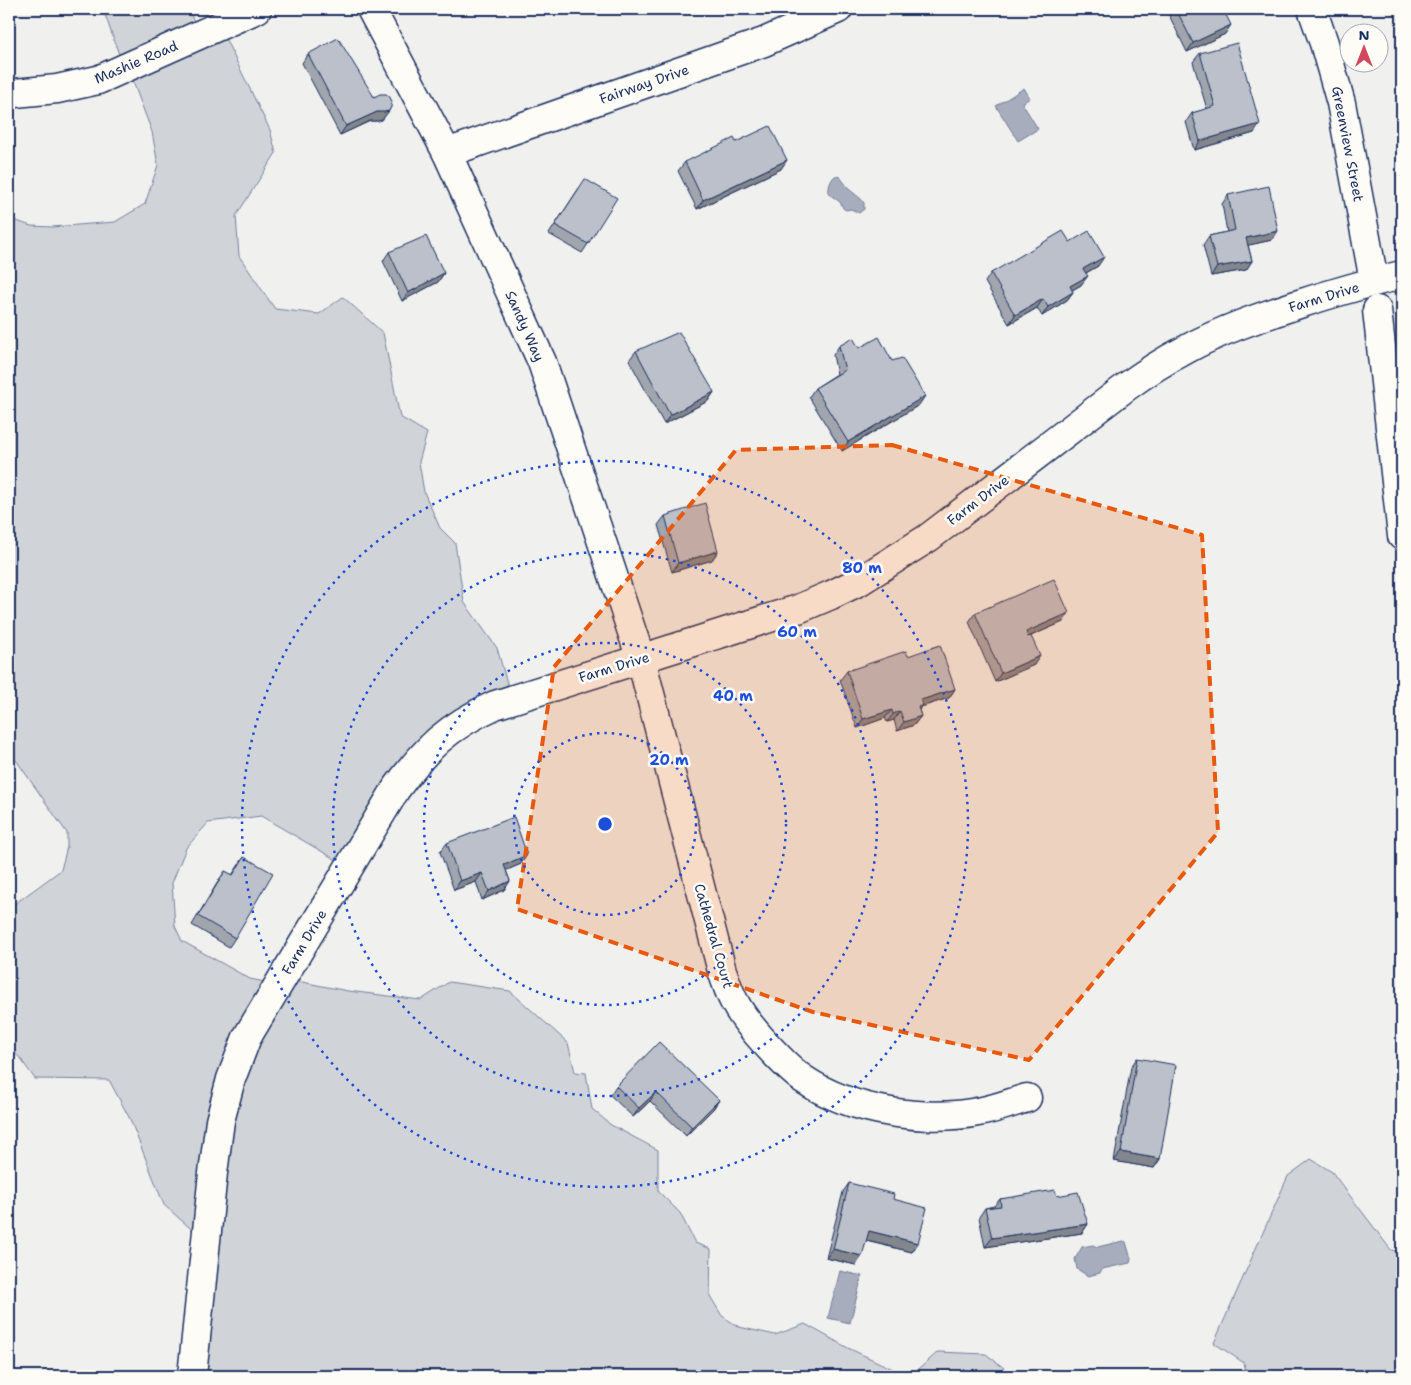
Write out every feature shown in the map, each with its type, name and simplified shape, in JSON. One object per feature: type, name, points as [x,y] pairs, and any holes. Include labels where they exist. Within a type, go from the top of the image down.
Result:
[{"type":"street","name":"Mashie Road","points":[[9,92],[57,90],[98,80],[257,9]]},
{"type":"street","name":"Sandy Way","points":[[371,9],[447,153],[542,362],[641,658]]},
{"type":"street","name":"Fairway Drive","points":[[447,153],[764,42],[838,9]]},
{"type":"street","name":"Greenview Street","points":[[1312,9],[1341,103],[1374,281]]},
{"type":"street","name":"Farm Drive","points":[[192,1376],[220,1121],[231,1079],[247,1037],[396,790],[414,765],[437,740],[472,716],[494,705],[798,609],[831,595],[860,581],[928,538],[1126,387],[1185,349],[1258,318],[1338,291],[1402,275]]},
{"type":"street","points":[[1377,310],[1402,536]]},
{"type":"street","name":"Cathedral Court","points":[[641,658],[722,971],[734,1002],[754,1031],[803,1079],[836,1097],[870,1107],[905,1115],[939,1116],[983,1111],[1027,1098]]},
{"type":"highlighted area","points":[[892,445],[1202,535],[1218,832],[1029,1060],[813,1012],[517,909],[554,667],[736,450]]},
{"type":"shaded area","points":[[103,9],[188,9],[201,36],[224,36],[270,130],[276,153],[236,216],[239,256],[275,309],[319,314],[343,297],[383,333],[400,417],[427,433],[419,462],[424,492],[440,528],[455,543],[464,602],[497,648],[513,704],[455,734],[345,865],[261,816],[208,823],[186,848],[172,883],[175,926],[182,941],[250,979],[265,982],[302,982],[348,991],[421,1000],[449,982],[510,991],[568,1043],[575,1072],[586,1073],[592,1109],[611,1125],[658,1150],[658,1191],[680,1213],[695,1243],[711,1249],[710,1296],[722,1316],[739,1327],[775,1335],[805,1324],[848,1348],[908,1376],[185,1376],[197,1234],[164,1205],[130,1119],[109,1080],[35,1079],[20,1058],[9,1048],[9,908],[61,870],[67,847],[67,833],[9,750],[9,217],[31,226],[52,227],[115,222],[145,204],[158,165],[152,132],[130,74],[122,63]]},
{"type":"shaded area","points":[[1311,1159],[1332,1172],[1391,1250],[1402,1252],[1402,1376],[1247,1376],[1244,1363],[1214,1343],[1288,1176]]},
{"type":"shaded area","points":[[938,1352],[986,1354],[1014,1376],[911,1376]]},
{"type":"water","points":[[1024,88],[1030,98],[1022,103],[1038,129],[1018,141],[996,106]]},
{"type":"water","points":[[835,176],[840,177],[864,203],[864,209],[859,213],[851,209],[846,210],[840,202],[829,194],[830,184]]},
{"type":"water","points":[[1126,1242],[1131,1259],[1130,1263],[1102,1269],[1100,1273],[1088,1276],[1077,1269],[1075,1259],[1082,1247],[1093,1245],[1097,1247]]},
{"type":"water","points":[[840,1271],[862,1276],[850,1323],[828,1318]]},
{"type":"building","points":[[1176,9],[1223,9],[1231,25],[1193,43]]},
{"type":"building","points":[[338,38],[374,97],[380,94],[389,96],[392,101],[389,111],[377,112],[346,126],[308,54]]},
{"type":"building","points":[[1237,43],[1260,124],[1200,141],[1192,113],[1215,106],[1200,53]]},
{"type":"building","points":[[770,126],[787,160],[703,200],[685,162],[734,138],[736,142]]},
{"type":"building","points":[[585,179],[617,198],[588,244],[555,225]]},
{"type":"building","points":[[1269,186],[1278,231],[1246,238],[1252,261],[1217,267],[1209,236],[1235,230],[1228,195]]},
{"type":"building","points":[[1063,231],[1070,242],[1089,231],[1104,257],[1083,269],[1088,276],[1070,286],[1073,292],[1048,307],[1043,299],[1015,315],[991,273]]},
{"type":"building","points":[[426,236],[444,273],[408,293],[389,252]]},
{"type":"building","points":[[679,332],[714,392],[670,415],[636,351]]},
{"type":"building","points":[[879,337],[892,361],[902,358],[925,396],[848,442],[815,388],[845,370],[839,346],[853,338],[859,348]]},
{"type":"building","points":[[705,503],[718,551],[678,563],[665,516]]},
{"type":"building","points":[[1054,579],[1069,613],[1026,632],[1028,637],[1031,636],[1040,656],[1001,673],[975,613]]},
{"type":"building","points":[[940,645],[955,689],[921,700],[923,705],[918,707],[921,716],[904,722],[900,711],[893,714],[892,710],[863,719],[847,671],[906,651],[908,656]]},
{"type":"building","points":[[514,817],[527,855],[504,865],[510,881],[489,891],[482,873],[460,881],[447,843]]},
{"type":"building","points":[[244,857],[273,873],[235,938],[198,916],[225,871],[233,875]]},
{"type":"building","points":[[659,1042],[719,1100],[692,1127],[656,1092],[639,1108],[616,1086]]},
{"type":"building","points":[[1137,1058],[1176,1065],[1160,1159],[1121,1152]]},
{"type":"building","points":[[849,1183],[894,1194],[893,1199],[927,1208],[918,1243],[869,1231],[862,1256],[833,1249]]},
{"type":"building","points":[[1055,1190],[1057,1196],[1078,1192],[1088,1224],[992,1238],[985,1208],[1001,1206],[1000,1199]]}]
